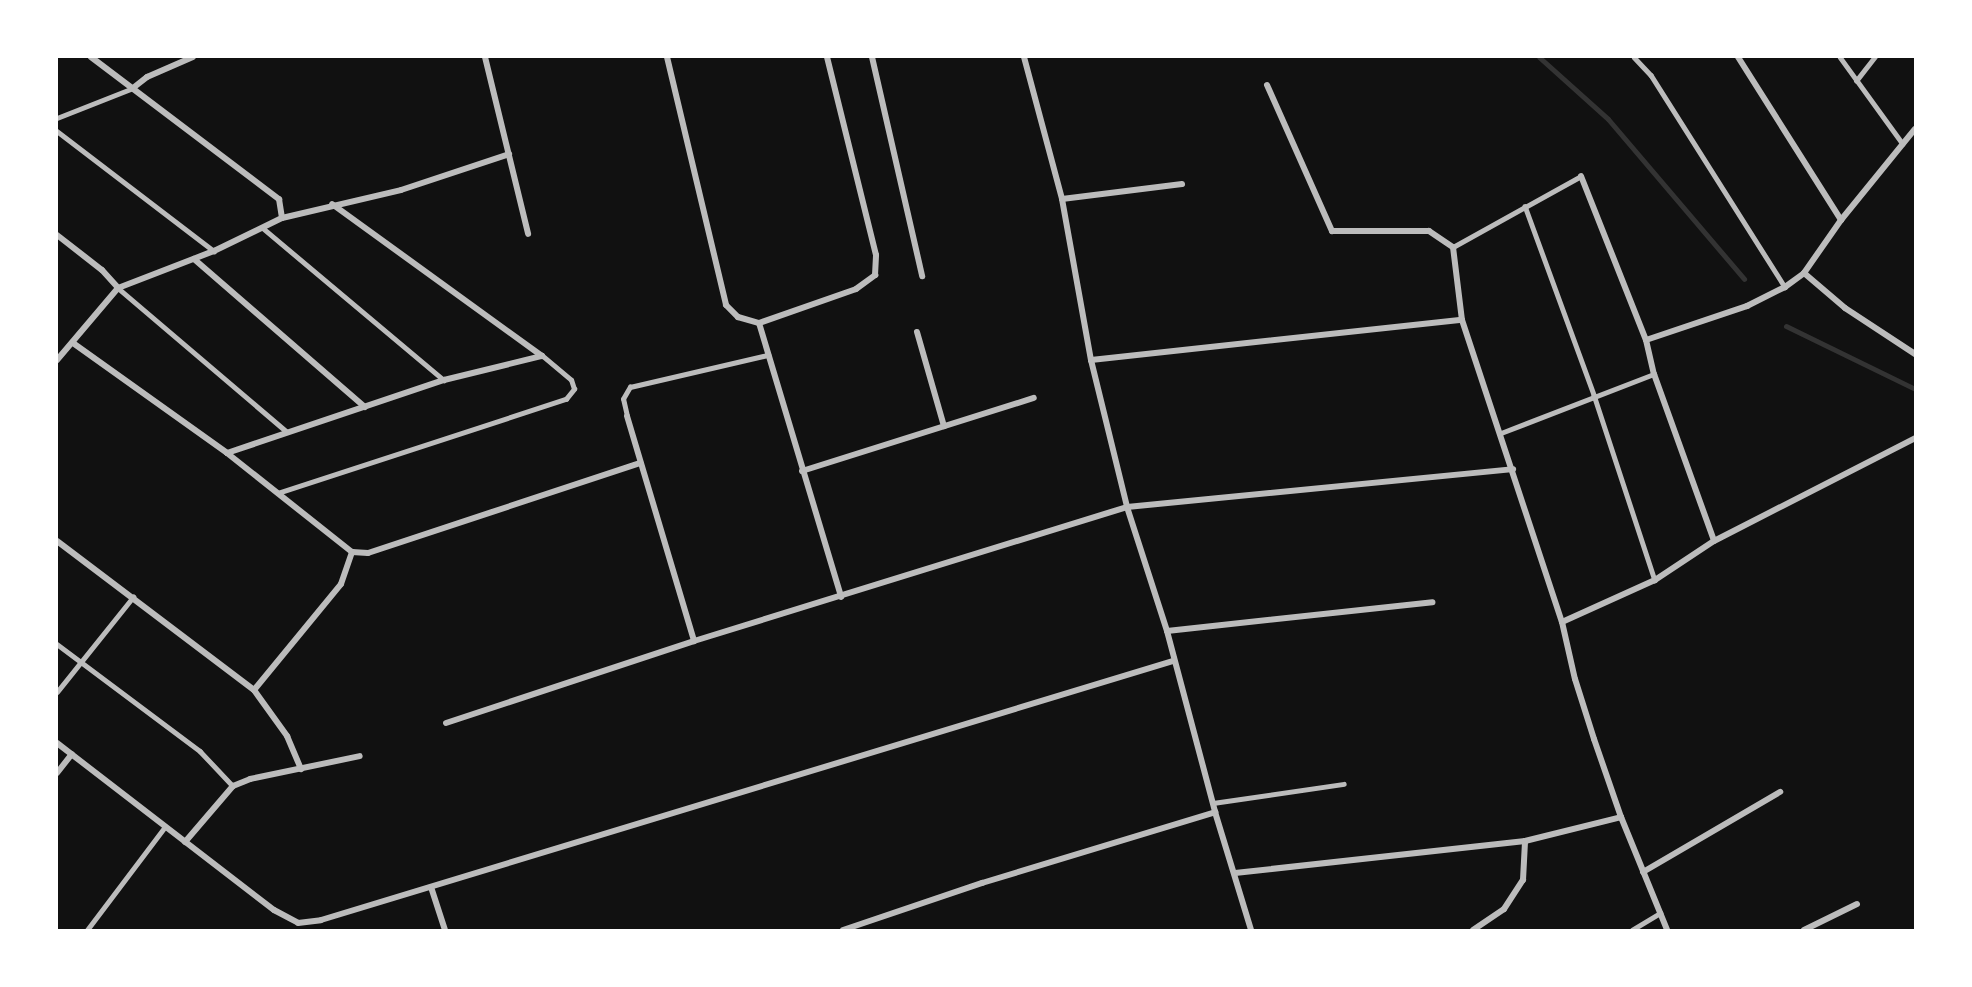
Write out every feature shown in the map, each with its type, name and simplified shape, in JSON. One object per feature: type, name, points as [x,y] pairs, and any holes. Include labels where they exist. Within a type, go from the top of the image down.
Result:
[{"type":"street","points":[[91,57],[279,199],[282,218]]},
{"type":"street","points":[[134,88],[147,77],[193,57]]},
{"type":"street","points":[[485,57],[528,234]]},
{"type":"street","points":[[667,57],[726,305],[738,317],[759,323],[856,289],[875,275],[876,255],[828,57]]},
{"type":"street","points":[[873,57],[922,276]]},
{"type":"street","points":[[1024,57],[1062,200],[1091,360],[1127,507],[1167,631],[1212,803],[1251,930]]},
{"type":"street","points":[[1738,57],[1841,220]]},
{"type":"street","points":[[1267,85],[1332,231],[1429,231],[1453,247],[1462,320],[1562,622],[1575,679],[1621,817],[1667,930]]},
{"type":"street","points":[[1646,340],[1748,306],[1785,287],[1804,273],[1841,220],[1915,129]]},
{"type":"street","points":[[57,360],[118,288],[214,251],[264,229],[282,218],[332,204],[401,190],[458,169],[509,154]]},
{"type":"street","points":[[1581,176],[1646,340],[1653,374],[1714,542]]},
{"type":"street","points":[[1062,200],[1182,184]]},
{"type":"street","points":[[332,204],[542,356]]},
{"type":"street","points":[[57,235],[102,270],[118,288]]},
{"type":"street","points":[[194,259],[365,407]]},
{"type":"street","points":[[1804,273],[1845,308],[1915,354]]},
{"type":"street","points":[[1091,360],[1462,320]]},
{"type":"street","points":[[759,323],[841,597]]},
{"type":"street","points":[[917,332],[944,426]]},
{"type":"street","points":[[73,343],[227,453],[352,552],[368,553],[640,463]]},
{"type":"street","points":[[227,453],[286,431],[444,380],[542,356]]},
{"type":"street","points":[[802,471],[1034,398]]},
{"type":"street","points":[[627,416],[694,641]]},
{"type":"street","points":[[1562,622],[1655,580],[1714,542],[1915,438]]},
{"type":"street","points":[[446,723],[694,641],[1127,507],[1513,469]]},
{"type":"street","points":[[57,542],[254,690],[272,711],[287,736],[301,769]]},
{"type":"street","points":[[254,690],[341,584],[352,552]]},
{"type":"street","points":[[1167,631],[1432,602]]},
{"type":"street","points":[[57,743],[274,910],[298,923],[321,920],[1173,661]]},
{"type":"street","points":[[57,773],[72,754]]},
{"type":"street","points":[[185,842],[233,786],[250,779],[360,756]]},
{"type":"street","points":[[1643,872],[1780,792]]},
{"type":"street","points":[[843,930],[982,883],[1215,812]]},
{"type":"street","points":[[1235,873],[1525,841],[1621,817]]},
{"type":"street","points":[[1473,930],[1504,909],[1523,880],[1525,841]]},
{"type":"street","points":[[431,887],[445,930]]},
{"type":"street","points":[[1804,930],[1857,904]]},
{"type":"lane","points":[[1634,57],[1651,75],[1785,287]]},
{"type":"lane","points":[[1840,57],[1903,144]]},
{"type":"lane","points":[[1856,81],[1875,57]]},
{"type":"lane","points":[[57,118],[134,88]]},
{"type":"lane","points":[[57,131],[214,251]]},
{"type":"lane","points":[[1453,247],[1581,176]]},
{"type":"lane","points":[[1525,206],[1594,395],[1655,580]]},
{"type":"lane","points":[[264,229],[444,380]]},
{"type":"lane","points":[[118,288],[286,431]]},
{"type":"lane","points":[[627,416],[623,399],[630,387],[768,355]]},
{"type":"lane","points":[[278,493],[567,399],[574,389],[571,380],[542,356]]},
{"type":"lane","points":[[1501,433],[1653,374]]},
{"type":"lane","points":[[57,692],[132,597]]},
{"type":"lane","points":[[57,644],[200,751],[233,786]]},
{"type":"lane","points":[[1212,803],[1344,784]]},
{"type":"lane","points":[[87,930],[165,827]]},
{"type":"lane","points":[[1632,930],[1660,913]]},
{"type":"waterway","points":[[1539,57],[1608,119],[1744,279]]},
{"type":"waterway","points":[[1786,326],[1915,389]]}]
